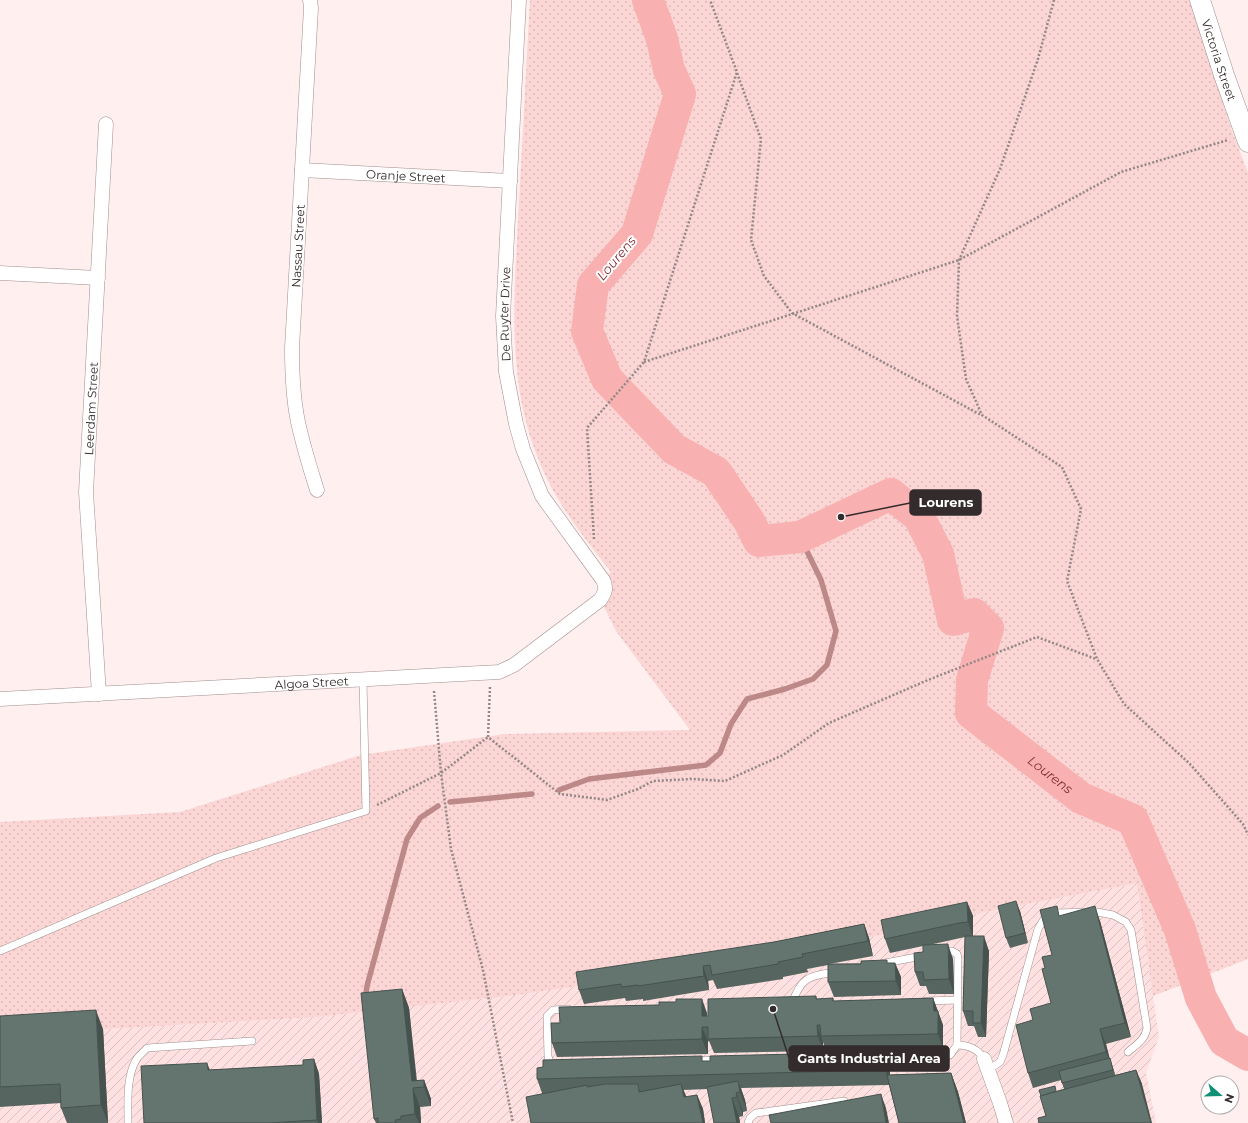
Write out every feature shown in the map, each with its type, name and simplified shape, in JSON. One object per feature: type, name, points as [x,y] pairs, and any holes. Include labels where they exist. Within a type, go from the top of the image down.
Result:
[{"type":"main road","name":"Victoria Street","points":[[1200,0],[1246,138]]},
{"type":"street","name":"Nassau Street","points":[[310,0],[311,8],[292,348],[292,372],[298,422],[317,490]]},
{"type":"street","name":"De Ruyter Drive","points":[[519,0],[503,316],[506,372],[510,399],[523,449],[542,496],[603,580],[606,586],[605,593],[600,600]]},
{"type":"street","name":"Leerdam Street","points":[[99,694],[86,492],[106,124]]},
{"type":"street","name":"Oranje Street","points":[[302,170],[510,181]]},
{"type":"street","points":[[0,273],[98,278]]},
{"type":"street","name":"Algoa Street","points":[[0,699],[491,673],[508,669],[514,665],[600,600]]},
{"type":"street","points":[[986,1065],[1006,1123]]},
{"type":"lane","points":[[0,951],[216,858],[366,811],[363,680]]},
{"type":"lane","points":[[958,1045],[973,1047],[979,1052],[986,1065],[1000,1062],[1038,929],[1044,919],[1053,913],[1097,912],[1113,915],[1126,922],[1131,930],[1147,1028],[1146,1034],[1142,1041],[1128,1052]]},
{"type":"lane","points":[[872,1057],[950,1055],[958,1045],[958,957],[952,950],[936,953]]},
{"type":"lane","points":[[874,965],[928,955]]},
{"type":"lane","points":[[792,1004],[795,994],[811,976],[842,970]]},
{"type":"lane","points":[[919,1001],[958,1000]]},
{"type":"lane","points":[[785,1004],[800,1004]]},
{"type":"lane","points":[[562,1064],[554,1064],[549,1060],[547,1016],[553,1010],[575,1009]]},
{"type":"lane","points":[[128,1123],[128,1088],[131,1074],[137,1059],[148,1048],[252,1041]]},
{"type":"lane","points":[[689,1061],[729,1060]]},
{"type":"lane","points":[[748,1123],[750,1118],[756,1113],[844,1100]]},
{"type":"path","points":[[710,0],[761,138],[752,240],[764,276],[792,313],[982,415],[1062,467],[1081,509],[1067,581],[1097,660],[1124,704],[1189,763],[1243,824],[1248,835]]},
{"type":"path","points":[[982,415],[966,379],[957,316],[959,260],[1000,169],[1038,60],[1054,0]]},
{"type":"path","points":[[597,544],[593,537],[587,428],[644,362],[737,72]]},
{"type":"path","points":[[644,362],[959,260],[1121,172],[1246,138]]},
{"type":"path","points":[[488,737],[560,794],[607,800],[638,789],[653,781],[692,779],[725,781],[783,755],[829,723],[928,680],[1037,636],[1097,660]]},
{"type":"path","points":[[488,737],[491,673]]},
{"type":"path","points":[[433,676],[441,772],[451,849],[483,970],[513,1123]]},
{"type":"path","points":[[366,811],[441,772],[488,737]]},
{"type":"shaded area","points":[[530,0],[1189,0],[1232,131],[1248,173],[1248,959],[1153,996],[1137,883],[989,911],[854,941],[640,977],[508,996],[316,1017],[0,1035],[0,822],[180,812],[361,755],[505,734],[690,730],[616,631],[600,599],[603,580],[611,572],[570,518],[552,489],[538,458],[528,427],[521,396],[516,364],[515,299],[517,234]]},
{"type":"shaded area","points":[[1137,883],[1159,1037],[1146,1073],[1156,1123],[0,1123],[0,1035],[316,1017],[508,996],[854,941],[989,911]]},
{"type":"building","points":[[1016,901],[1025,933],[1006,938],[998,906]]},
{"type":"building","points":[[967,902],[968,922],[885,939],[881,920]]},
{"type":"building","points":[[1057,906],[1059,916],[1095,906],[1125,1023],[1100,1029],[1106,1052],[1028,1073],[1016,1025],[1033,1020],[1030,1009],[1051,1003],[1042,969],[1045,968],[1042,957],[1052,955],[1040,910]]},
{"type":"building","points":[[864,924],[868,941],[802,954],[803,957],[778,962],[778,964],[712,975],[710,965],[703,966],[704,976],[638,986],[621,987],[621,984],[579,990],[576,972],[774,942]]},
{"type":"building","points":[[965,936],[984,936],[981,1023],[973,1023],[973,1011],[963,1011]]},
{"type":"building","points":[[948,944],[949,979],[924,980],[923,972],[915,972],[914,953],[923,952],[923,945]]},
{"type":"building","points":[[887,960],[887,963],[895,963],[896,981],[828,982],[828,964],[861,964],[861,961]]},
{"type":"building","points":[[402,989],[412,1081],[424,1080],[424,1087],[413,1088],[415,1114],[401,1116],[401,1119],[395,1120],[396,1123],[378,1123],[378,1118],[374,1119],[361,993]]},
{"type":"building","points":[[816,996],[816,999],[833,998],[833,1001],[933,998],[934,1011],[938,1011],[938,1034],[821,1036],[820,1025],[817,1025],[818,1036],[708,1039],[708,1027],[702,1027],[702,1039],[552,1043],[551,1023],[560,1023],[559,1007],[659,1005],[659,1002],[676,1002],[676,999],[702,999],[702,1016],[708,1016],[708,999]]},
{"type":"building","points":[[96,1010],[101,1105],[61,1108],[60,1084],[0,1087],[0,1016]]},
{"type":"building","points":[[884,1052],[885,1070],[537,1079],[537,1068],[543,1067],[543,1060],[702,1056],[702,1061],[710,1061],[710,1056]]},
{"type":"building","points":[[1110,1058],[1113,1070],[1062,1083],[1059,1071]]},
{"type":"building","points":[[314,1059],[317,1120],[269,1123],[144,1123],[141,1066],[207,1063],[208,1070],[303,1065],[303,1060]]},
{"type":"building","points":[[1136,1070],[1151,1123],[1039,1123],[1038,1118],[1046,1116],[1040,1096]]},
{"type":"building","points":[[951,1073],[964,1123],[899,1123],[887,1075]]},
{"type":"building","points":[[738,1081],[740,1092],[736,1093],[737,1097],[732,1098],[737,1123],[714,1123],[707,1087]]},
{"type":"building","points":[[605,1084],[638,1084],[639,1092],[681,1084],[684,1097],[697,1095],[703,1123],[531,1123],[526,1097],[587,1085],[587,1087]]},
{"type":"building","points":[[1055,1086],[1056,1091],[1041,1096],[1039,1090]]},
{"type":"building","points":[[881,1094],[886,1123],[771,1123],[769,1115]]},
{"type":"waterway","name":"Lourens","points":[[648,0],[662,39],[669,70],[680,94],[637,234],[593,285],[587,331],[607,379],[674,449],[716,472],[749,521],[759,541],[800,537],[891,494],[919,517],[938,554],[953,620],[974,614],[988,628],[972,680],[971,713],[1081,798],[1133,820],[1180,930],[1201,998],[1224,1041],[1248,1055]]},
{"type":"waterway","points":[[559,790],[589,779],[706,765],[720,753],[731,724],[747,699],[785,689],[813,679],[827,665],[836,631],[821,580],[800,537]]},
{"type":"waterway","points":[[450,802],[532,794]]},
{"type":"waterway","points":[[365,1000],[367,986],[407,839],[420,818],[438,806]]},
{"type":"place","name":"Lourens","points":[[841,517]]},
{"type":"place","name":"Gants Industrial Area","points":[[773,1009]]}]
